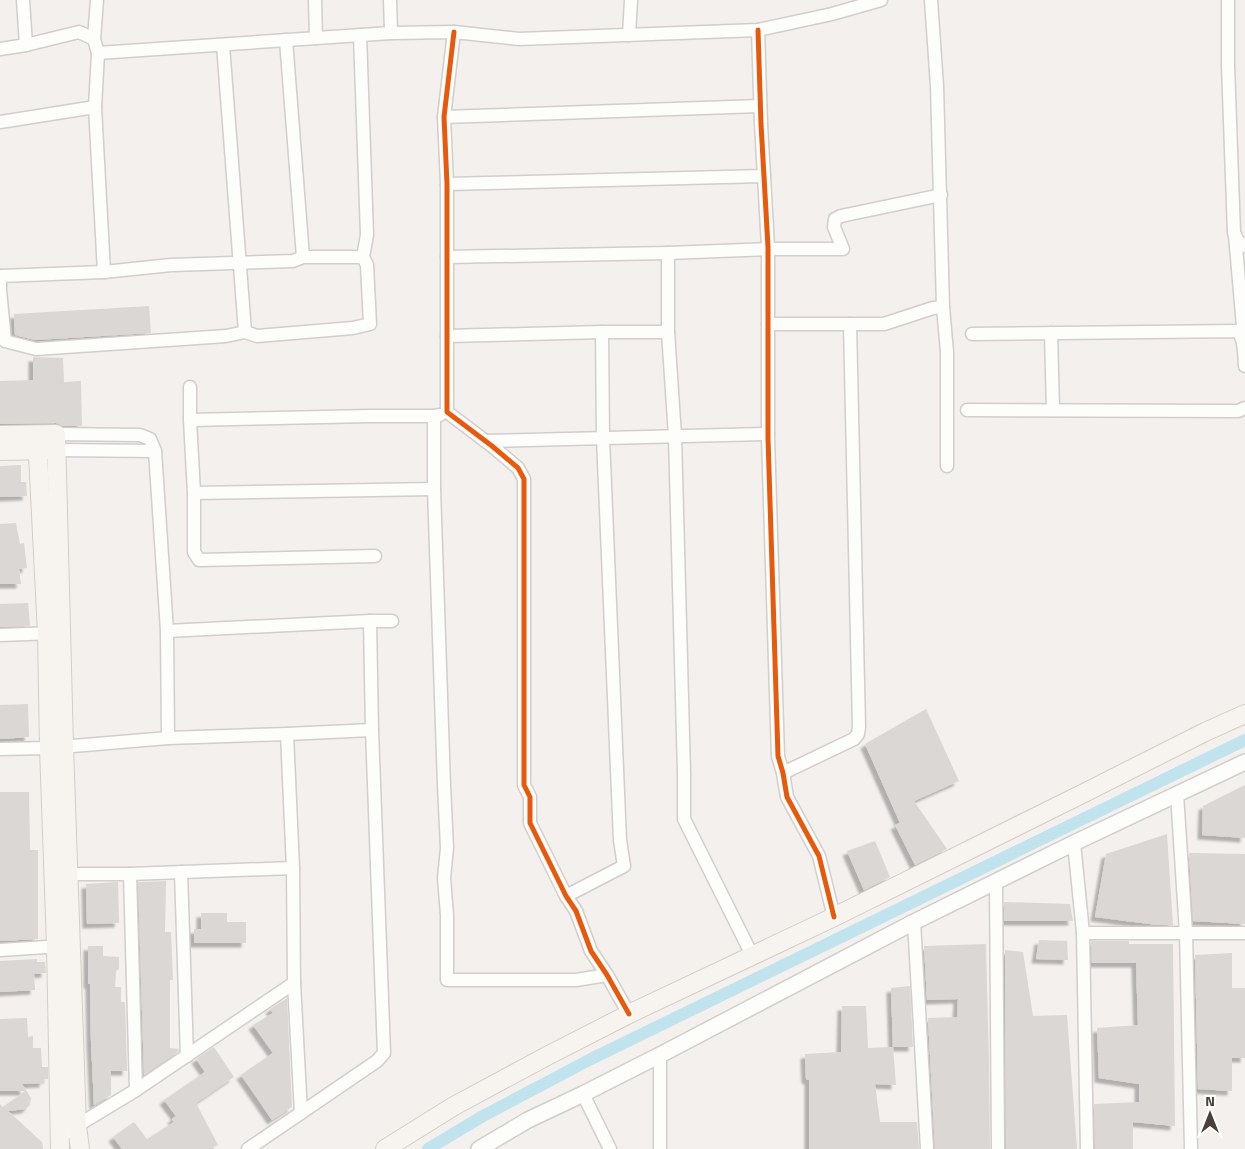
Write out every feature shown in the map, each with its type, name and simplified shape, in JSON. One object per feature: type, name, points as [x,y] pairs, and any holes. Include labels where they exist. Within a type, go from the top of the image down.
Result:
[{"type":"main road","points":[[0,435],[37,443]]},
{"type":"main road","points":[[0,451],[37,443],[56,442],[54,633],[61,874],[64,946],[80,1149]]},
{"type":"main road","points":[[37,443],[54,633]]},
{"type":"main road","points":[[384,1149],[454,1106],[629,1014],[834,916],[1245,714]]},
{"type":"main road","points":[[60,1142],[64,946]]},
{"type":"street","points":[[23,0],[26,45]]},
{"type":"street","points":[[97,0],[94,39],[98,53],[95,107],[104,272]]},
{"type":"street","points":[[315,0],[316,38]]},
{"type":"street","points":[[390,0],[391,33]]},
{"type":"street","points":[[629,34],[631,0]]},
{"type":"street","points":[[98,53],[391,33],[454,32],[519,40],[758,30],[832,14],[881,0]]},
{"type":"street","points":[[931,0],[937,86],[943,308],[947,352],[947,466]]},
{"type":"street","points":[[1228,0],[1228,65],[1235,234],[1245,366]]},
{"type":"street","points":[[758,30],[768,249],[768,434],[778,756],[787,797],[819,856],[834,916]]},
{"type":"street","points":[[0,49],[26,45],[79,32],[94,39]]},
{"type":"street","points":[[447,412],[447,184],[444,117],[454,32]]},
{"type":"street","points":[[360,35],[367,235],[363,257],[367,264],[370,324],[353,328],[257,336],[245,332],[226,336],[36,349],[5,341],[0,276],[104,272],[171,264],[293,260],[303,257],[363,257]]},
{"type":"street","points":[[286,40],[303,257]]},
{"type":"street","points":[[223,45],[245,332]]},
{"type":"street","points":[[444,117],[760,106]]},
{"type":"street","points":[[0,122],[95,107]]},
{"type":"street","points":[[447,184],[764,176]]},
{"type":"street","points":[[447,257],[668,253],[768,249],[843,249],[834,227],[835,219],[841,216],[941,195]]},
{"type":"street","points":[[1235,234],[1238,241],[1245,246]]},
{"type":"street","points":[[668,253],[668,332],[675,436],[684,819],[752,955]]},
{"type":"street","points":[[768,324],[884,324],[932,308],[943,308]]},
{"type":"street","points":[[783,773],[854,739],[858,734],[850,324]]},
{"type":"street","points":[[972,334],[1237,331],[1244,338]]},
{"type":"street","points":[[566,896],[624,866],[620,840],[603,438],[602,332]]},
{"type":"street","points":[[447,336],[668,332]]},
{"type":"street","points":[[1051,333],[1053,410]]},
{"type":"street","points":[[190,387],[194,552],[199,560],[375,556]]},
{"type":"street","points":[[968,410],[1238,411],[1245,408]]},
{"type":"street","points":[[190,420],[434,416],[447,412]]},
{"type":"street","points":[[447,412],[518,468],[524,480],[524,785],[530,797],[530,823],[566,896],[576,911],[591,951],[607,974],[629,1014]]},
{"type":"street","points":[[434,416],[434,489],[447,848],[444,878],[447,915],[447,980],[576,980],[607,974]]},
{"type":"street","points":[[485,441],[768,434]]},
{"type":"street","points":[[56,442],[140,435],[150,440],[155,451],[168,631],[168,738]]},
{"type":"street","points":[[194,493],[434,489]]},
{"type":"street","points":[[248,1149],[376,1061],[384,1053],[372,730],[370,622]]},
{"type":"street","points":[[168,631],[392,622]]},
{"type":"street","points":[[0,635],[54,633]]},
{"type":"street","points":[[0,749],[57,747],[168,738],[372,730]]},
{"type":"street","points":[[287,734],[293,868],[294,983],[301,1113]]},
{"type":"street","points":[[479,1149],[528,1120],[660,1055],[914,922],[1245,762]]},
{"type":"street","points":[[1177,794],[1186,933],[1191,1149]]},
{"type":"street","points":[[1074,843],[1083,933],[1087,1149]]},
{"type":"street","points":[[61,874],[130,874],[293,868]]},
{"type":"street","points":[[181,872],[187,1056]]},
{"type":"street","points":[[130,874],[136,1090]]},
{"type":"street","points":[[996,882],[998,1149]]},
{"type":"street","points":[[914,922],[926,1149]]},
{"type":"street","points":[[1083,933],[1245,933]]},
{"type":"street","points":[[0,950],[64,946]]},
{"type":"street","points":[[60,1142],[77,1126],[136,1090],[294,983]]},
{"type":"street","points":[[660,1055],[660,1149]]},
{"type":"street","points":[[583,1094],[610,1149]]},
{"type":"building","points":[[149,306],[151,333],[35,340],[15,335],[14,314]]},
{"type":"building","points":[[33,357],[63,358],[64,382],[81,381],[82,426],[63,426],[56,423],[0,424],[0,381],[33,380]]},
{"type":"building","points":[[21,465],[21,482],[26,482],[27,496],[0,497],[0,466]]},
{"type":"building","points":[[16,523],[20,544],[24,543],[27,568],[19,569],[21,584],[0,584],[0,524]]},
{"type":"building","points":[[28,603],[30,626],[0,627],[0,604]]},
{"type":"building","points":[[28,704],[29,737],[0,739],[0,705]]},
{"type":"building","points":[[926,709],[959,781],[914,801],[947,849],[915,865],[895,825],[900,823],[865,744]]},
{"type":"building","points":[[1245,785],[1245,838],[1202,835],[1203,806]]},
{"type":"building","points":[[0,792],[29,792],[30,850],[38,850],[38,939],[0,941]]},
{"type":"building","points":[[1167,834],[1173,925],[1158,925],[1095,917],[1106,854]]},
{"type":"building","points":[[875,841],[890,877],[864,890],[847,851]]},
{"type":"building","points":[[1189,853],[1245,854],[1245,924],[1193,921]]},
{"type":"building","points":[[166,881],[165,932],[171,932],[173,980],[170,980],[170,1048],[179,1049],[179,1051],[144,1075],[138,882]]},
{"type":"building","points":[[118,882],[119,923],[87,924],[86,884]]},
{"type":"building","points":[[1004,902],[1070,904],[1073,921],[1004,921]]},
{"type":"building","points":[[201,913],[227,913],[227,922],[246,922],[246,943],[194,943],[194,929],[201,929]]},
{"type":"building","points":[[1039,940],[1067,941],[1068,960],[1036,959]]},
{"type":"building","points":[[1091,941],[1129,941],[1129,944],[1173,944],[1175,1126],[1133,1122],[1133,1149],[1095,1149],[1094,1104],[1139,1102],[1139,1084],[1099,1078],[1097,1028],[1138,1025],[1136,963],[1092,963]]},
{"type":"building","points":[[986,944],[990,1149],[935,1149],[928,1018],[957,1017],[958,999],[927,1000],[924,946]]},
{"type":"building","points":[[88,946],[103,946],[103,956],[119,957],[119,969],[116,971],[115,987],[121,987],[121,1002],[125,1002],[127,1071],[111,1071],[111,1095],[94,1105],[90,984],[88,984]]},
{"type":"building","points":[[1005,950],[1023,952],[1033,1016],[1067,1015],[1077,1149],[1006,1149]]},
{"type":"building","points":[[1232,953],[1232,988],[1245,988],[1245,1058],[1232,1058],[1232,1091],[1198,1089],[1195,955]]},
{"type":"building","points":[[37,959],[37,962],[45,962],[46,973],[34,974],[35,990],[0,992],[0,961]]},
{"type":"building","points":[[910,986],[913,1047],[893,1047],[891,988]]},
{"type":"building","points":[[287,998],[292,1107],[272,1120],[241,1075],[273,1053],[253,1025],[273,1013],[270,1009]]},
{"type":"building","points":[[842,1006],[866,1006],[868,1048],[893,1047],[896,1085],[875,1084],[880,1122],[917,1122],[919,1149],[809,1149],[809,1080],[806,1079],[805,1054],[841,1052]]},
{"type":"building","points":[[27,1018],[28,1037],[33,1036],[33,1048],[41,1048],[42,1067],[48,1067],[48,1079],[44,1079],[44,1083],[22,1084],[31,1098],[30,1105],[26,1109],[8,1111],[42,1142],[43,1149],[0,1149],[0,1104],[3,1107],[25,1091],[0,1091],[0,1019]]},
{"type":"building","points":[[214,1047],[234,1077],[196,1103],[218,1145],[210,1149],[122,1149],[113,1137],[134,1122],[147,1139],[174,1122],[172,1119],[176,1116],[164,1100],[205,1072],[196,1059]]},
{"type":"waterway","points":[[428,1149],[483,1116],[591,1059],[1245,740]]},
{"type":"cycle path","points":[[758,30],[768,247],[768,438],[778,756],[787,797],[819,856],[834,917]]},
{"type":"cycle path","points":[[454,32],[444,117],[447,184],[447,412],[518,468],[524,479],[524,785],[530,797],[530,823],[566,896],[576,911],[591,951],[629,1014]]}]
